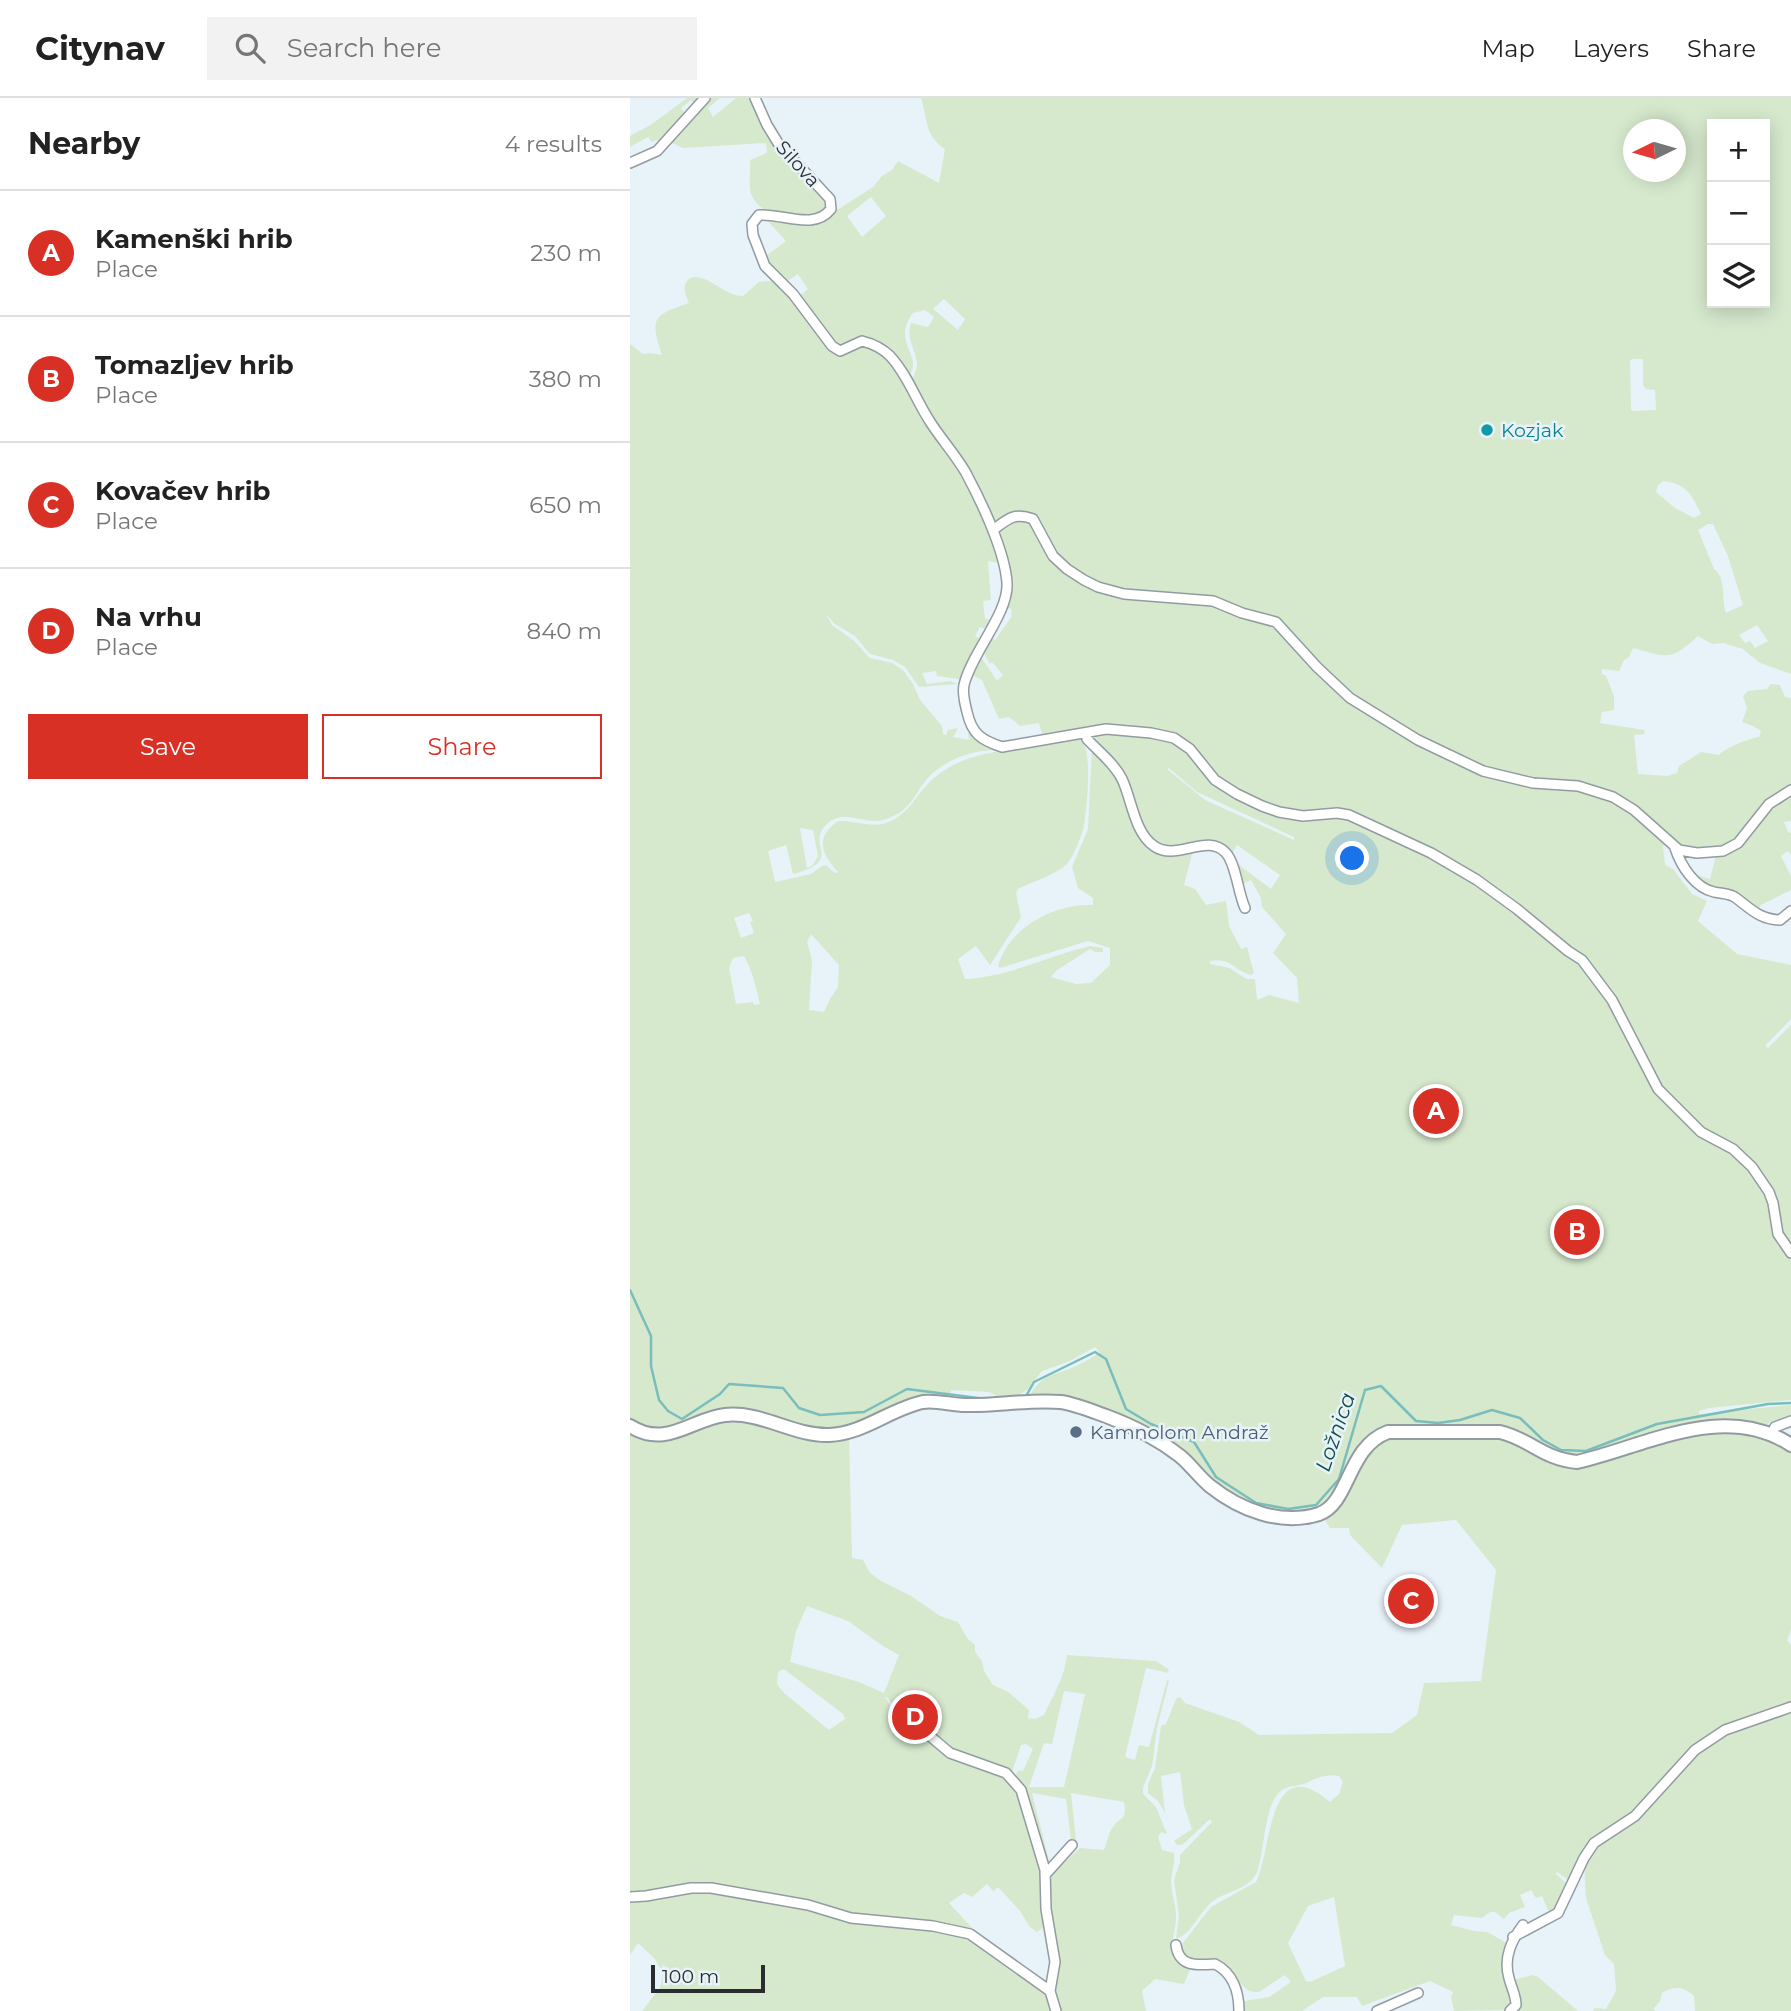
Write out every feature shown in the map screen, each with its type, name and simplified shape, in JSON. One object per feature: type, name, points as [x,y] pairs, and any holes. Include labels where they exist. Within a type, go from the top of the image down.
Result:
[{"type":"street","points":[[630,163],[657,151],[705,98]]},
{"type":"street","name":"Silova","points":[[755,98],[778,143],[830,200],[831,209],[826,216],[793,220],[768,214],[759,215],[752,224],[753,235],[765,266],[793,294],[832,346],[840,351],[862,341],[880,347],[890,356],[930,422],[965,472],[993,530]]},
{"type":"street","points":[[1791,790],[1769,804],[1738,843],[1723,851],[1697,853],[1679,850],[1634,810],[1613,797],[1578,786],[1533,783],[1483,771],[1419,740],[1350,698],[1276,622],[1213,601],[1124,594],[1098,587],[1067,569],[1053,556],[1033,519],[1021,515],[1010,518],[993,530],[1007,580],[1007,592],[1004,604],[985,637],[964,685],[963,698],[970,726],[978,735],[988,743],[1002,747],[1106,729],[1133,730],[1174,738],[1190,748],[1216,780],[1237,794],[1279,812],[1303,816],[1338,813],[1349,815],[1431,853],[1477,880],[1582,960],[1612,1000],[1658,1089],[1701,1132],[1733,1149],[1752,1167],[1769,1192],[1778,1234],[1791,1253]]},
{"type":"street","points":[[1087,739],[1115,767],[1140,826],[1154,846],[1177,852],[1209,845],[1227,854],[1245,908]]},
{"type":"street","points":[[1674,846],[1690,874],[1705,890],[1730,894],[1752,912],[1774,920],[1780,920],[1791,911]]},
{"type":"street","points":[[630,1426],[648,1433],[671,1434],[722,1415],[744,1414],[827,1435],[861,1428],[924,1402],[963,1405],[1063,1403],[1107,1416],[1157,1439],[1183,1459],[1210,1486],[1247,1510],[1285,1517],[1322,1513],[1336,1500],[1364,1447],[1376,1436],[1388,1432],[1500,1432],[1510,1434],[1542,1454],[1563,1461],[1577,1462],[1689,1429],[1711,1426],[1734,1426],[1770,1434],[1791,1445]]},
{"type":"street","points":[[1770,1434],[1775,1427],[1791,1421]]},
{"type":"street","points":[[1513,1937],[1558,1913],[1572,1881],[1594,1843],[1635,1816],[1695,1750],[1725,1730],[1791,1707]]},
{"type":"street","points":[[925,1731],[950,1752],[999,1770],[1015,1782],[1027,1802],[1045,1875],[1046,1909],[1055,1962],[1050,1991],[1056,2011]]},
{"type":"street","points":[[1045,1875],[1072,1845]]},
{"type":"street","points":[[630,1897],[691,1888],[711,1888],[808,1906],[851,1919],[920,1924],[953,1930],[981,1940],[1019,1971],[1050,1991]]},
{"type":"street","points":[[1510,2011],[1516,2005],[1516,1997],[1506,1967],[1513,1937],[1523,1925]]},
{"type":"street","points":[[1176,1945],[1178,1955],[1189,1964],[1200,1967],[1216,1964],[1227,1972],[1236,1990],[1239,2011]]},
{"type":"street","points":[[1377,2011],[1418,1993]]},
{"type":"green space","points":[[687,98],[703,98],[696,105],[691,100],[681,108],[686,115],[660,145],[657,140],[652,142],[648,137],[630,147],[630,136],[652,124]]},
{"type":"green space","points":[[707,98],[720,98],[708,108],[713,117],[736,98],[752,98],[762,121],[826,200],[827,211],[807,217],[785,217],[765,210],[757,203],[750,190],[750,160],[767,153],[766,143],[683,148],[670,142]]},
{"type":"green space","points":[[921,98],[1791,98],[1791,674],[1760,663],[1743,649],[1723,643],[1712,644],[1698,636],[1674,654],[1654,654],[1633,648],[1619,671],[1602,669],[1614,696],[1614,710],[1602,712],[1600,723],[1644,730],[1645,734],[1634,735],[1638,774],[1667,776],[1677,773],[1679,766],[1701,752],[1719,755],[1738,744],[1759,737],[1761,731],[1742,722],[1747,708],[1743,696],[1748,691],[1767,689],[1771,684],[1780,685],[1785,697],[1791,698],[1791,788],[1763,807],[1745,833],[1726,848],[1707,851],[1685,849],[1684,846],[1668,843],[1663,846],[1665,865],[1673,869],[1692,894],[1707,901],[1698,921],[1737,954],[1791,965],[1791,1019],[1765,1046],[1768,1048],[1791,1025],[1791,1246],[1780,1232],[1772,1193],[1754,1166],[1729,1144],[1701,1130],[1671,1101],[1654,1078],[1615,998],[1582,956],[1533,921],[1517,905],[1443,856],[1354,814],[1334,811],[1298,814],[1254,801],[1216,779],[1189,745],[1174,736],[1125,727],[1082,732],[1079,728],[1070,730],[1069,734],[1043,737],[1039,723],[1020,726],[1009,717],[999,719],[982,680],[971,675],[977,659],[981,657],[997,681],[1003,675],[992,662],[990,664],[982,650],[988,636],[995,640],[1012,616],[1011,608],[1004,610],[1009,591],[998,536],[1009,520],[1030,520],[1059,565],[1097,588],[1127,596],[1208,603],[1244,615],[1245,612],[1209,599],[1136,594],[1100,587],[1063,563],[1033,517],[1020,512],[999,522],[991,522],[970,475],[910,386],[917,363],[910,339],[911,323],[928,327],[934,317],[925,310],[913,313],[907,323],[906,340],[913,361],[912,371],[908,376],[886,349],[873,340],[856,340],[843,346],[835,346],[798,297],[808,289],[798,274],[786,282],[769,264],[766,256],[786,241],[764,217],[796,223],[823,219],[873,187],[898,161],[939,183],[945,149],[930,132]],"holes":[[[871,197],[886,216],[862,237],[847,216]],[[944,299],[965,319],[958,330],[933,309]],[[1643,359],[1643,385],[1646,389],[1655,390],[1656,410],[1631,409],[1630,361]],[[1663,481],[1682,487],[1691,495],[1701,514],[1694,518],[1675,508],[1656,492]],[[1713,524],[1728,556],[1743,605],[1726,613],[1721,578],[1714,569],[1698,530]],[[1757,625],[1768,641],[1755,648],[1750,641],[1745,643],[1739,635]]]},
{"type":"green space","points":[[700,278],[730,293],[743,296],[759,282],[771,281],[790,294],[804,317],[834,353],[866,348],[887,357],[967,481],[991,535],[999,563],[988,561],[991,600],[983,601],[985,619],[993,620],[986,629],[980,627],[975,636],[981,639],[965,677],[959,679],[937,676],[936,671],[922,673],[927,684],[950,681],[958,684],[919,687],[905,667],[893,660],[870,654],[855,636],[835,624],[826,614],[832,625],[853,640],[870,658],[892,663],[903,670],[920,700],[942,726],[943,734],[958,728],[953,737],[969,740],[968,733],[971,732],[993,750],[965,755],[940,767],[926,780],[907,806],[890,818],[876,821],[843,817],[832,820],[821,832],[821,858],[809,869],[793,874],[786,845],[768,851],[775,882],[811,874],[826,865],[835,873],[838,872],[828,859],[823,846],[830,827],[838,821],[874,825],[894,819],[906,810],[933,779],[957,763],[994,752],[1081,738],[1087,755],[1087,796],[1083,829],[1074,852],[1063,867],[1018,889],[1016,893],[1021,917],[990,965],[976,946],[958,959],[965,979],[997,974],[1090,946],[1103,948],[1103,952],[1090,949],[1057,970],[1051,977],[1076,984],[1091,983],[1110,965],[1110,948],[1088,941],[1000,968],[998,966],[1012,940],[1035,920],[1064,908],[1093,905],[1093,898],[1078,888],[1072,867],[1088,829],[1092,749],[1112,767],[1137,827],[1167,854],[1192,854],[1184,885],[1195,889],[1206,905],[1226,901],[1229,926],[1241,949],[1247,947],[1254,973],[1244,973],[1223,961],[1210,961],[1210,964],[1229,968],[1247,979],[1255,979],[1257,1000],[1269,995],[1299,1003],[1297,978],[1273,953],[1286,934],[1262,907],[1261,898],[1251,880],[1241,885],[1232,864],[1219,852],[1201,848],[1164,849],[1143,831],[1124,779],[1094,744],[1094,733],[1160,737],[1179,744],[1201,766],[1260,808],[1346,817],[1411,844],[1476,883],[1579,961],[1609,1001],[1656,1092],[1691,1127],[1730,1150],[1749,1168],[1767,1194],[1791,1259],[1791,1400],[1709,1408],[1699,1411],[1699,1414],[1791,1405],[1791,1417],[1760,1426],[1745,1423],[1579,1456],[1559,1455],[1497,1426],[1387,1427],[1368,1436],[1358,1446],[1342,1483],[1326,1503],[1309,1512],[1273,1514],[1238,1499],[1208,1477],[1181,1447],[1155,1432],[1059,1395],[1038,1394],[1029,1397],[1046,1378],[1100,1353],[1095,1347],[1070,1361],[1042,1371],[1028,1389],[1019,1395],[1003,1399],[989,1392],[951,1390],[949,1399],[838,1429],[807,1428],[764,1416],[654,1430],[643,1427],[630,1418],[630,344],[643,354],[662,355],[656,333],[658,319],[668,311],[689,303],[685,288],[689,279]],"holes":[[[1167,769],[1197,792],[1294,837],[1294,840],[1205,800]],[[800,828],[813,830],[818,856],[812,866],[807,868]],[[1237,845],[1280,875],[1271,889],[1231,859]],[[749,913],[754,933],[741,938],[734,918]],[[811,934],[839,965],[838,987],[824,1012],[809,1010],[812,960],[807,942]],[[744,956],[752,973],[760,1004],[736,1004],[729,968],[733,958]]]},
{"type":"green space","points":[[1791,792],[1791,821],[1784,822],[1791,833],[1791,855],[1788,851],[1781,856],[1791,876],[1791,890],[1761,905],[1757,913],[1700,884],[1689,866],[1696,875],[1710,879],[1716,856],[1739,845],[1748,837],[1765,811]]},
{"type":"green space","points":[[727,1419],[849,1437],[852,1558],[863,1560],[870,1573],[881,1581],[911,1596],[940,1616],[958,1622],[967,1638],[975,1645],[975,1652],[993,1685],[1008,1692],[1029,1710],[1028,1718],[1035,1719],[1044,1715],[1061,1679],[1067,1655],[1156,1661],[1168,1669],[1169,1673],[1146,1668],[1125,1757],[1135,1760],[1139,1745],[1149,1747],[1167,1680],[1169,1681],[1157,1728],[1152,1766],[1143,1794],[1156,1807],[1167,1834],[1161,1832],[1158,1837],[1162,1850],[1174,1853],[1171,1881],[1176,1924],[1172,1945],[1175,1958],[1190,1969],[1184,1984],[1155,1979],[1142,1991],[1146,2011],[1058,2011],[1053,1986],[1046,1879],[1080,1848],[1104,1850],[1111,1829],[1124,1816],[1124,1802],[1071,1793],[1076,1840],[1071,1840],[1066,1799],[1032,1793],[1050,1864],[1046,1863],[1016,1774],[1019,1770],[1023,1771],[1033,1749],[1026,1744],[1021,1745],[1011,1775],[962,1756],[937,1738],[941,1720],[929,1714],[926,1718],[920,1717],[920,1696],[907,1690],[903,1693],[906,1724],[885,1697],[902,1726],[925,1734],[941,1750],[993,1769],[1015,1783],[1041,1861],[1046,1925],[1037,1932],[998,1887],[993,1891],[987,1884],[972,1897],[964,1893],[949,1903],[974,1933],[855,1916],[709,1884],[630,1892],[630,1436],[696,1429]],"holes":[[[807,1606],[848,1621],[899,1655],[884,1693],[859,1682],[790,1662],[796,1631]],[[784,1669],[843,1714],[845,1719],[829,1730],[784,1693],[777,1684],[778,1672]],[[1064,1691],[1085,1694],[1064,1787],[1029,1787],[1044,1743],[1052,1744]]]},
{"type":"green space","points":[[1718,1429],[1757,1433],[1791,1449],[1791,1630],[1787,1640],[1791,1645],[1791,2011],[1695,2011],[1694,1996],[1678,1988],[1662,1993],[1660,2001],[1653,2009],[1656,2011],[1593,2011],[1595,2008],[1606,2009],[1616,1991],[1614,1964],[1605,1955],[1586,1898],[1584,1864],[1570,1881],[1557,1872],[1568,1885],[1563,1899],[1551,1917],[1542,1896],[1536,1898],[1531,1890],[1520,1895],[1525,1907],[1509,1913],[1504,1919],[1495,1912],[1482,1918],[1454,1915],[1451,1925],[1487,1932],[1507,1943],[1503,1972],[1509,1984],[1512,2003],[1507,2010],[1454,2011],[1451,1997],[1453,1992],[1430,1981],[1362,2006],[1357,1997],[1323,1997],[1302,2011],[1241,2011],[1245,2001],[1269,1997],[1291,1982],[1285,1975],[1259,1992],[1253,1992],[1245,1988],[1226,1968],[1185,1959],[1179,1948],[1211,1907],[1256,1882],[1275,1810],[1283,1796],[1294,1787],[1309,1789],[1330,1802],[1339,1794],[1343,1782],[1339,1776],[1329,1775],[1282,1790],[1271,1806],[1260,1863],[1254,1878],[1213,1901],[1191,1928],[1176,1939],[1179,1915],[1174,1880],[1180,1855],[1212,1822],[1210,1819],[1182,1845],[1177,1845],[1174,1841],[1192,1829],[1184,1805],[1180,1772],[1161,1776],[1165,1813],[1158,1801],[1148,1793],[1148,1784],[1155,1768],[1161,1726],[1166,1724],[1176,1699],[1180,1697],[1185,1703],[1239,1722],[1259,1735],[1392,1733],[1417,1715],[1424,1683],[1481,1681],[1496,1570],[1456,1520],[1402,1525],[1382,1568],[1350,1535],[1349,1528],[1330,1528],[1323,1517],[1366,1450],[1387,1437],[1501,1435],[1544,1459],[1566,1467],[1583,1465],[1659,1442]],"holes":[[[1334,1897],[1345,1966],[1310,1982],[1306,1981],[1288,1943],[1308,1906]]]},
{"type":"green space","points":[[697,1891],[914,1925],[965,1936],[981,1944],[1043,1990],[1049,1997],[1053,2011],[642,2011],[660,1988],[663,1974],[655,1959],[638,1943],[630,1955],[630,1900],[657,1900]]},
{"type":"green space","points":[[1533,1975],[1578,2011],[1515,2011],[1520,2002],[1513,1980]]},
{"type":"waterway","name":"Ložnica","points":[[630,1290],[651,1336],[651,1366],[659,1400],[668,1411],[682,1419],[720,1394],[729,1384],[783,1388],[799,1408],[820,1415],[864,1412],[907,1389],[986,1399]]},
{"type":"waterway","name":"Ložnica","points":[[1026,1396],[1034,1382],[1095,1352],[1106,1359],[1126,1409],[1151,1424],[1194,1442],[1216,1477],[1256,1503],[1288,1509],[1316,1505],[1339,1479],[1365,1390],[1381,1386],[1416,1421],[1438,1423],[1460,1420],[1492,1410],[1520,1418],[1543,1440],[1561,1450],[1586,1451],[1657,1424],[1768,1404],[1791,1403]]},
{"type":"place","name":"Kozjak","points":[[1487,430]]},
{"type":"place","name":"Kamenški hrib","points":[[1436,1111]]},
{"type":"place","name":"Tomazljev hrib","points":[[1577,1232]]},
{"type":"place","name":"Kamnolom Andraž","points":[[1076,1432]]},
{"type":"place","name":"Kovačev hrib","points":[[1411,1601]]},
{"type":"place","name":"Na vrhu","points":[[915,1717]]}]
